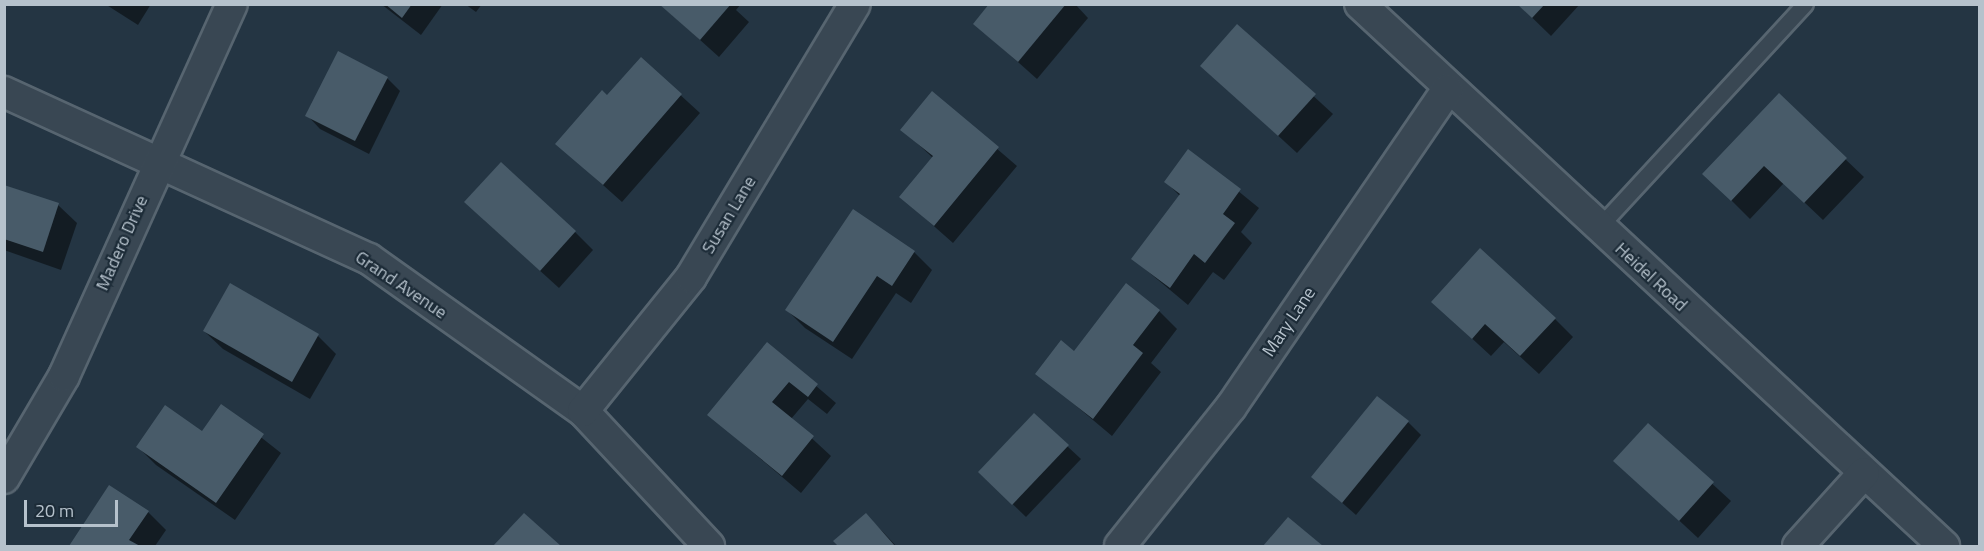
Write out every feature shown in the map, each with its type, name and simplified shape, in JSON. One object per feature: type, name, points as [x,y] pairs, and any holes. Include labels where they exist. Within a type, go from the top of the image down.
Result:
[{"type":"street","name":"Madero Drive","points":[[4,478],[64,376],[158,162],[232,4]]},
{"type":"street","name":"Susan Lane","points":[[583,411],[691,277],[855,4]]},
{"type":"street","name":"Heidel Road","points":[[1360,4],[1447,90],[1944,546]]},
{"type":"street","name":"Mary Lane","points":[[1120,546],[1231,407],[1447,90]]},
{"type":"street","name":"Grand Avenue","points":[[4,92],[369,259],[583,411],[709,546]]},
{"type":"street","points":[[1798,546],[1864,473]]},
{"type":"lane","points":[[1598,228],[1805,4]]},
{"type":"building","points":[[385,4],[412,4],[402,18]]},
{"type":"building","points":[[659,4],[731,4],[700,40]]},
{"type":"building","points":[[989,4],[1066,4],[1018,62],[973,24]]},
{"type":"building","points":[[1517,4],[1545,4],[1532,18]]},
{"type":"building","points":[[1237,24],[1316,94],[1278,136],[1200,66]]},
{"type":"building","points":[[338,51],[388,77],[355,141],[305,116]]},
{"type":"building","points":[[641,57],[682,94],[603,185],[555,144],[602,90],[607,95]]},
{"type":"building","points":[[932,91],[999,147],[934,226],[899,197],[933,156],[900,130]]},
{"type":"building","points":[[1779,93],[1847,158],[1804,203],[1764,166],[1731,201],[1702,174]]},
{"type":"building","points":[[1188,149],[1241,189],[1223,214],[1235,223],[1205,263],[1194,254],[1170,288],[1131,259],[1180,194],[1164,182]]},
{"type":"building","points":[[501,162],[576,231],[540,271],[464,202]]},
{"type":"building","points":[[4,185],[59,203],[43,252],[4,239]]},
{"type":"building","points":[[853,209],[915,251],[892,286],[877,276],[833,342],[785,310]]},
{"type":"building","points":[[1480,248],[1556,318],[1520,356],[1485,324],[1472,339],[1431,302]]},
{"type":"building","points":[[230,283],[319,334],[292,382],[203,331]]},
{"type":"building","points":[[1126,283],[1160,310],[1133,345],[1143,353],[1093,419],[1035,374],[1061,340],[1074,351]]},
{"type":"building","points":[[767,342],[818,384],[808,397],[789,382],[772,402],[814,436],[782,476],[707,415]]},
{"type":"building","points":[[1377,396],[1409,421],[1342,503],[1311,477]]},
{"type":"building","points":[[221,404],[264,434],[216,503],[136,447],[165,405],[202,431]]},
{"type":"building","points":[[1034,413],[1069,445],[1012,505],[978,472]]},
{"type":"building","points":[[1648,423],[1714,482],[1679,521],[1613,461]]},
{"type":"building","points":[[109,485],[149,511],[129,540],[140,546],[69,546]]},
{"type":"building","points":[[524,513],[561,546],[493,546]]},
{"type":"building","points":[[866,513],[895,546],[838,546],[833,541]]},
{"type":"building","points":[[1288,517],[1323,546],[1263,546]]}]
